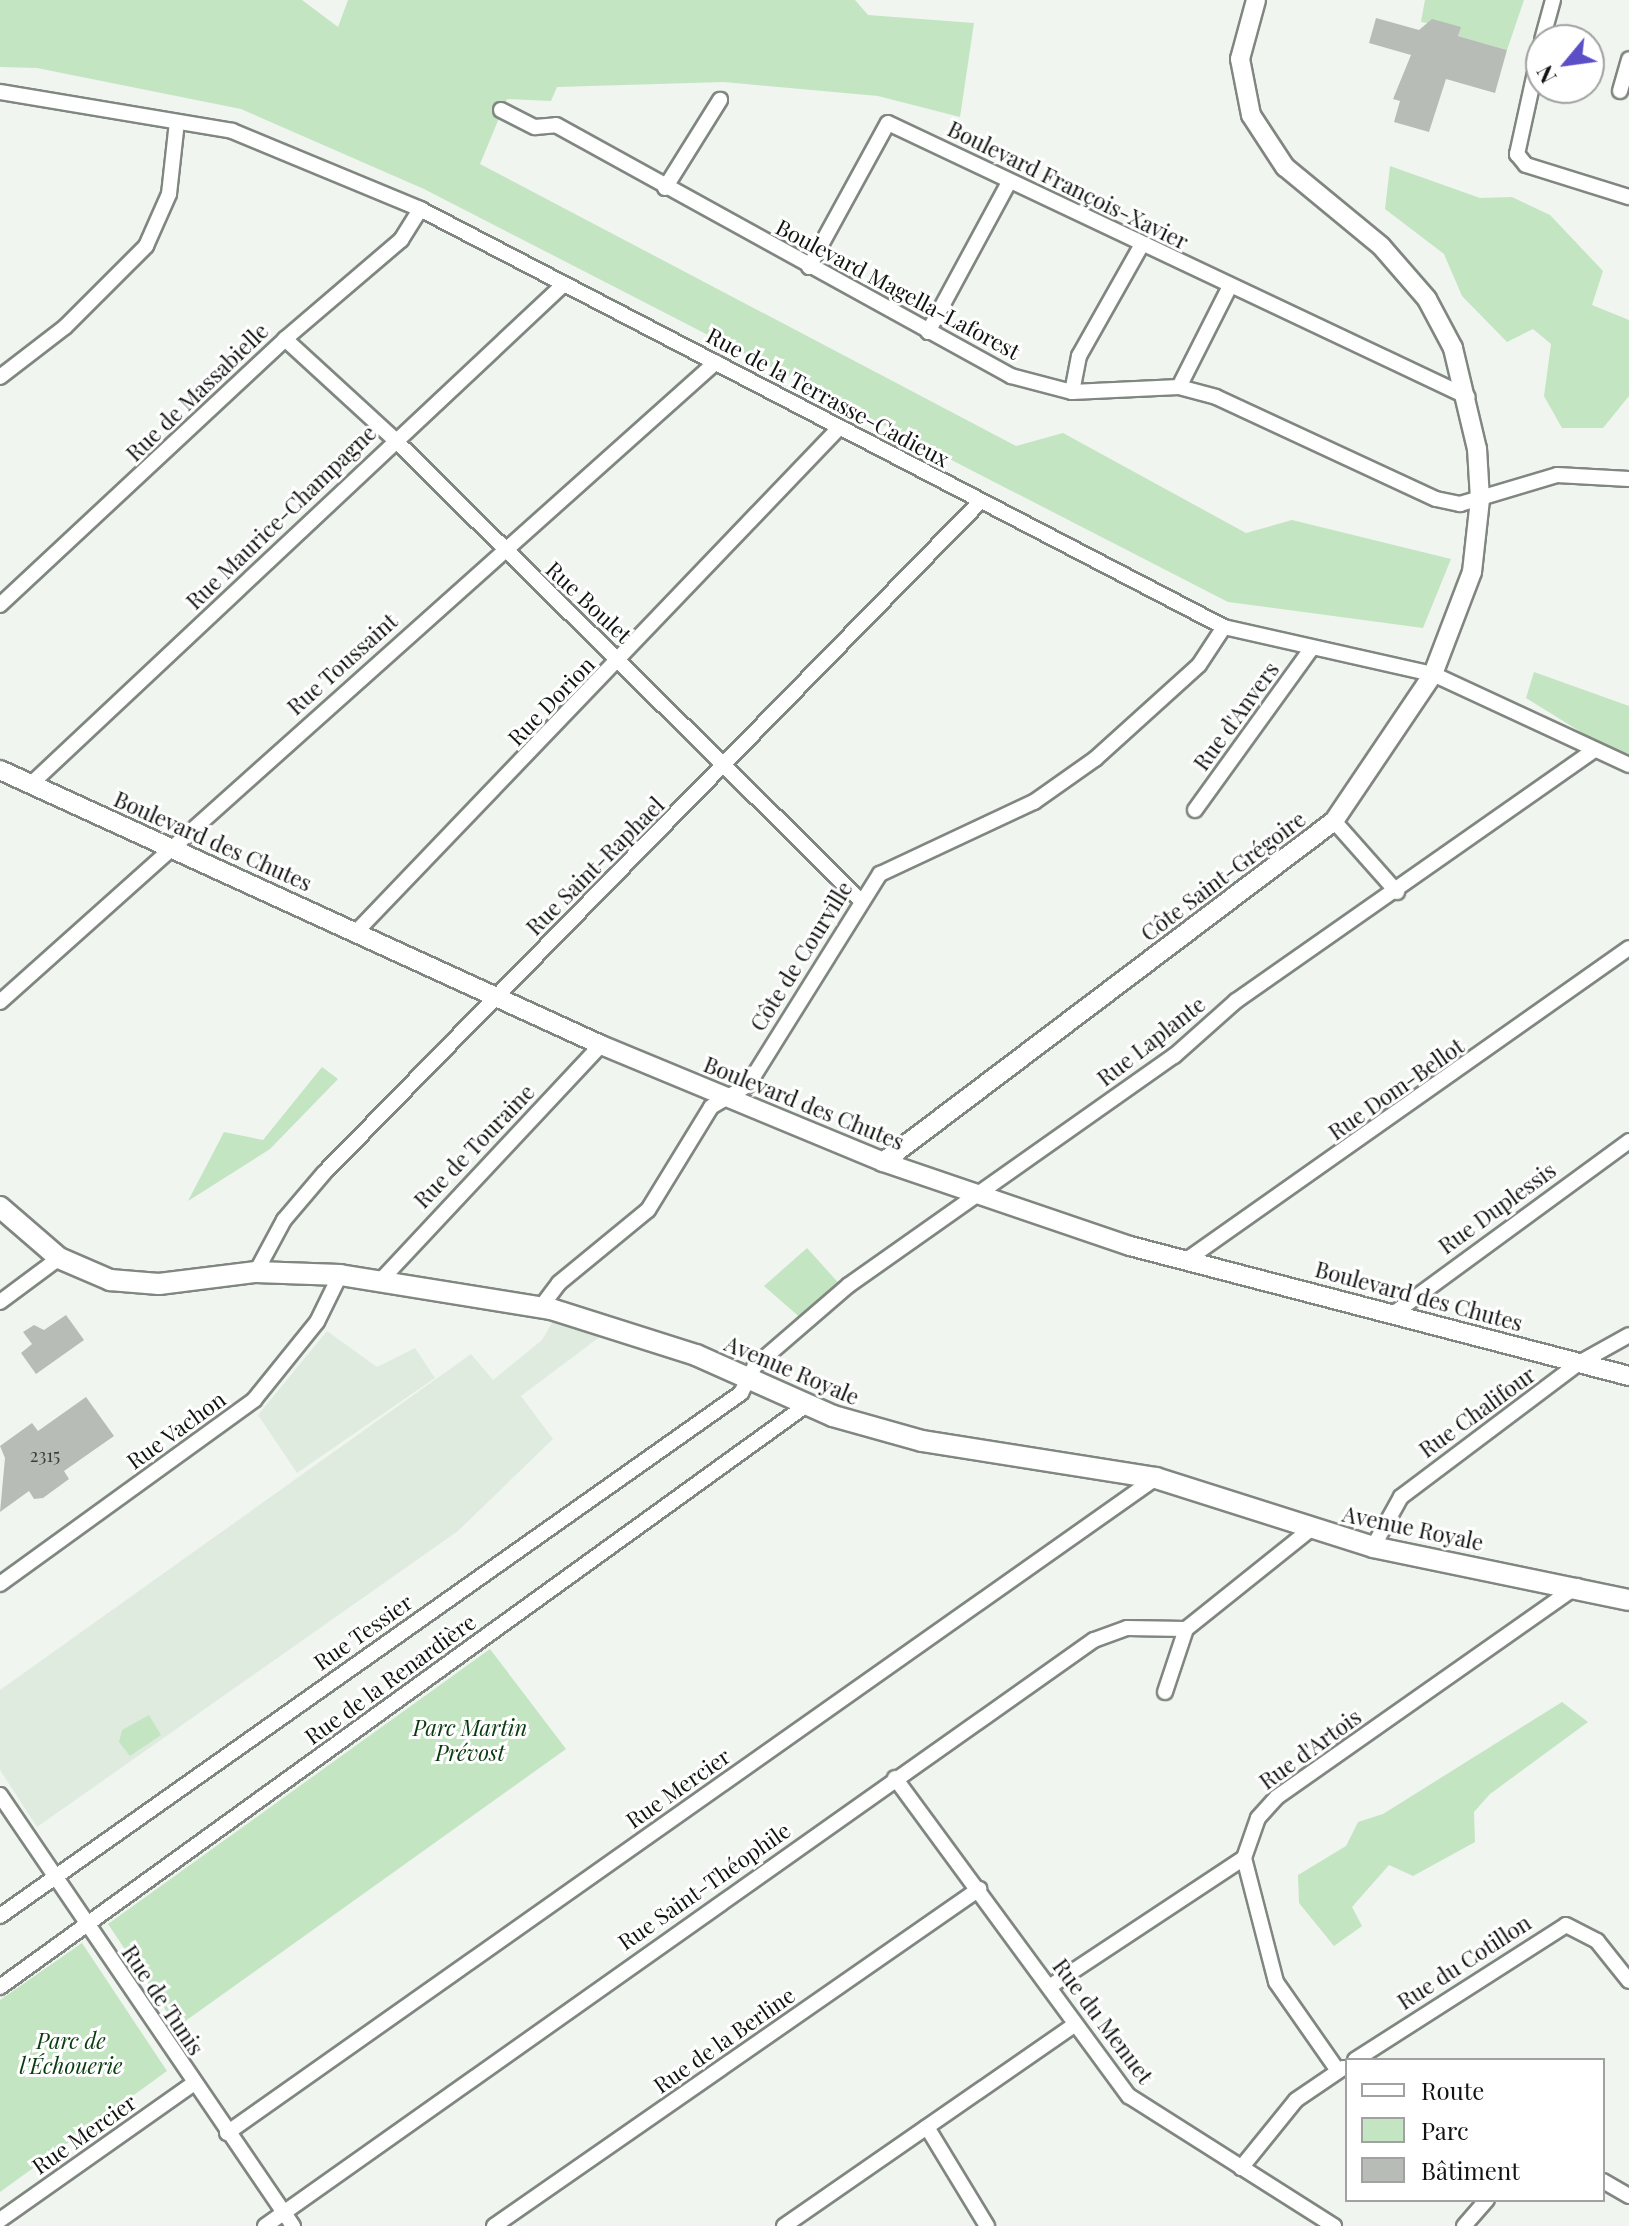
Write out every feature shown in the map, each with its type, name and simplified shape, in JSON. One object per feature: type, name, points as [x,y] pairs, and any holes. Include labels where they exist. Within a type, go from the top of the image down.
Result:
[{"type":"main road","name":"Avenue Royale","points":[[0,1207],[59,1258],[84,1274],[127,1284],[256,1272],[340,1275],[382,1279],[541,1307],[606,1322],[805,1406],[922,1441],[1156,1478],[1373,1547],[1577,1586],[1629,1600]]},
{"type":"street","name":"Côte Saint-Grégoire","points":[[883,1162],[1334,821],[1433,674],[1472,572],[1480,499],[1468,397],[1427,299],[1333,200],[1285,167],[1251,115],[1240,59],[1256,0]]},
{"type":"street","points":[[1547,24],[1553,0]]},
{"type":"street","points":[[1620,91],[1629,59]]},
{"type":"street","name":"Rue de la Terrasse-Cadieux","points":[[0,92],[54,96],[232,131],[420,209],[1224,627],[1433,674],[1629,765]]},
{"type":"street","points":[[665,188],[720,100]]},
{"type":"street","points":[[1528,104],[1517,154],[1526,165],[1629,197]]},
{"type":"street","name":"Boulevard Magella-Laforest","points":[[501,110],[535,127],[556,125],[665,188],[1011,376],[1072,392],[1179,387],[1216,397],[1436,499],[1460,504],[1480,499]]},
{"type":"street","points":[[0,377],[65,327],[146,246],[169,194],[177,122]]},
{"type":"street","name":"Boulevard François-Xavier","points":[[809,267],[888,123],[1141,246],[1468,397]]},
{"type":"street","points":[[928,332],[1009,182]]},
{"type":"street","name":"Rue de Massabielle","points":[[0,605],[285,339],[401,240],[420,209]]},
{"type":"street","points":[[1072,392],[1079,356],[1141,246]]},
{"type":"street","name":"Rue Maurice-Champagne","points":[[31,784],[394,439],[563,285]]},
{"type":"street","points":[[1179,387],[1230,286]]},
{"type":"street","name":"Rue Boulet","points":[[285,339],[394,439],[503,551],[620,662],[860,900]]},
{"type":"street","name":"Rue Toussaint","points":[[0,1002],[716,362]]},
{"type":"street","name":"Rue Dorion","points":[[357,931],[620,662],[839,428]]},
{"type":"street","points":[[1480,499],[1557,475],[1629,479]]},
{"type":"street","name":"Rue Saint-Raphael","points":[[256,1272],[284,1220],[324,1173],[495,996],[724,768],[980,502]]},
{"type":"street","name":"Côte de Courville","points":[[541,1307],[559,1283],[648,1210],[711,1107],[748,1085],[860,900],[880,874],[905,857],[1034,802],[1095,759],[1199,665],[1224,627]]},
{"type":"street","name":"Rue d'Anvers","points":[[1195,810],[1312,648]]},
{"type":"street","name":"Rue Laplante","points":[[747,1381],[755,1366],[849,1285],[1174,1056],[1236,1001],[1397,892],[1594,750]]},
{"type":"street","name":"Boulevard des Chutes","points":[[0,770],[601,1045],[883,1162],[1185,1261],[1629,1376]]},
{"type":"street","points":[[1334,821],[1397,892]]},
{"type":"street","name":"Rue Dom-Bellot","points":[[1185,1261],[1629,948]]},
{"type":"street","name":"Rue de Touraine","points":[[382,1279],[601,1045]]},
{"type":"street","name":"Rue Duplessis","points":[[1393,1314],[1629,1141]]},
{"type":"street","points":[[0,1302],[59,1258]]},
{"type":"street","name":"Rue Vachon","points":[[0,1584],[254,1400],[317,1322],[340,1275]]},
{"type":"street","name":"Rue Chalifour","points":[[1373,1547],[1401,1497],[1579,1363],[1629,1335]]},
{"type":"street","name":"Rue Tessier","points":[[0,1916],[741,1393],[747,1381]]},
{"type":"street","name":"Rue de la Renardière","points":[[0,1987],[805,1406]]},
{"type":"street","name":"Rue Mercier","points":[[227,2133],[1156,1478]]},
{"type":"street","points":[[1165,1692],[1186,1629],[1311,1529]]},
{"type":"street","name":"Rue d'Artois","points":[[1244,1858],[1258,1818],[1277,1797],[1577,1586]]},
{"type":"street","name":"Rue Saint-Théophile","points":[[265,2226],[1094,1640],[1127,1628],[1186,1629]]},
{"type":"street","name":"Rue du Menuet","points":[[895,1778],[1129,2096],[1334,2226]]},
{"type":"street","name":"Rue de Tunis","points":[[0,1795],[193,2084],[293,2226]]},
{"type":"street","points":[[1049,1987],[1244,1858],[1276,1982],[1343,2068],[1277,2119],[1241,2168]]},
{"type":"street","name":"Rue de la Berline","points":[[494,2226],[979,1889]]},
{"type":"street","name":"Rue du Cotillon","points":[[1358,2058],[1566,1925],[1597,1941],[1629,1981]]},
{"type":"street","points":[[784,2226],[1074,2025]]},
{"type":"street","name":"Rue Mercier","points":[[0,2220],[193,2084]]},
{"type":"street","points":[[927,2127],[987,2226]]},
{"type":"street","points":[[1605,2182],[1629,2196]]},
{"type":"street","points":[[1464,2226],[1485,2202]]},
{"type":"shaded area","points":[[554,1319],[609,1330],[521,1396],[553,1439],[458,1531],[37,1827],[0,1770],[0,1690],[471,1354],[493,1380],[542,1340]]},
{"type":"shaded area","points":[[327,1331],[377,1367],[415,1348],[435,1378],[297,1473],[258,1415]]},
{"type":"green space","points":[[0,0],[302,0],[338,27],[348,0],[855,0],[868,15],[974,23],[960,117],[878,96],[724,82],[557,87],[551,101],[507,99],[480,164],[1016,446],[1063,433],[1246,533],[1292,520],[1451,559],[1423,628],[1228,602],[424,189],[241,109],[37,68],[0,67]]},
{"type":"green space","points":[[1425,0],[1524,0],[1507,50],[1458,36],[1460,28],[1421,22]]},
{"type":"green space","points":[[1390,166],[1480,198],[1512,197],[1550,215],[1603,271],[1592,305],[1629,320],[1629,396],[1603,428],[1562,428],[1544,396],[1551,344],[1533,329],[1507,342],[1462,296],[1444,254],[1385,209]]},
{"type":"green space","points":[[1534,672],[1629,706],[1629,754],[1605,747],[1526,698]]},
{"type":"green space","points":[[322,1067],[338,1079],[270,1149],[188,1201],[224,1132],[263,1140]]},
{"type":"green space","points":[[807,1248],[843,1288],[803,1320],[764,1286]]},
{"type":"green space","name":"Parc Martin Prévost","points":[[490,1649],[566,1749],[177,2027],[108,1924]]},
{"type":"green space","points":[[1562,1702],[1588,1722],[1490,1794],[1474,1812],[1475,1842],[1413,1876],[1389,1865],[1352,1907],[1362,1926],[1334,1946],[1299,1903],[1298,1875],[1346,1846],[1358,1822],[1383,1814]]},
{"type":"green space","points":[[149,1715],[161,1735],[130,1756],[119,1742],[122,1730]]},
{"type":"green space","name":"Parc de l'Échouerie","points":[[82,1943],[167,2071],[0,2192],[0,2000]]},
{"type":"building","points":[[1376,18],[1419,30],[1432,19],[1461,27],[1458,36],[1507,50],[1495,93],[1446,79],[1429,132],[1394,122],[1400,101],[1393,99],[1411,55],[1369,43]]},
{"type":"building","points":[[66,1315],[84,1340],[36,1374],[21,1353],[32,1344],[23,1332],[34,1325],[44,1330]]},
{"type":"building","points":[[86,1397],[114,1436],[64,1471],[69,1479],[43,1498],[34,1499],[29,1491],[0,1512],[5,1458],[0,1446],[32,1423],[38,1431]]}]
